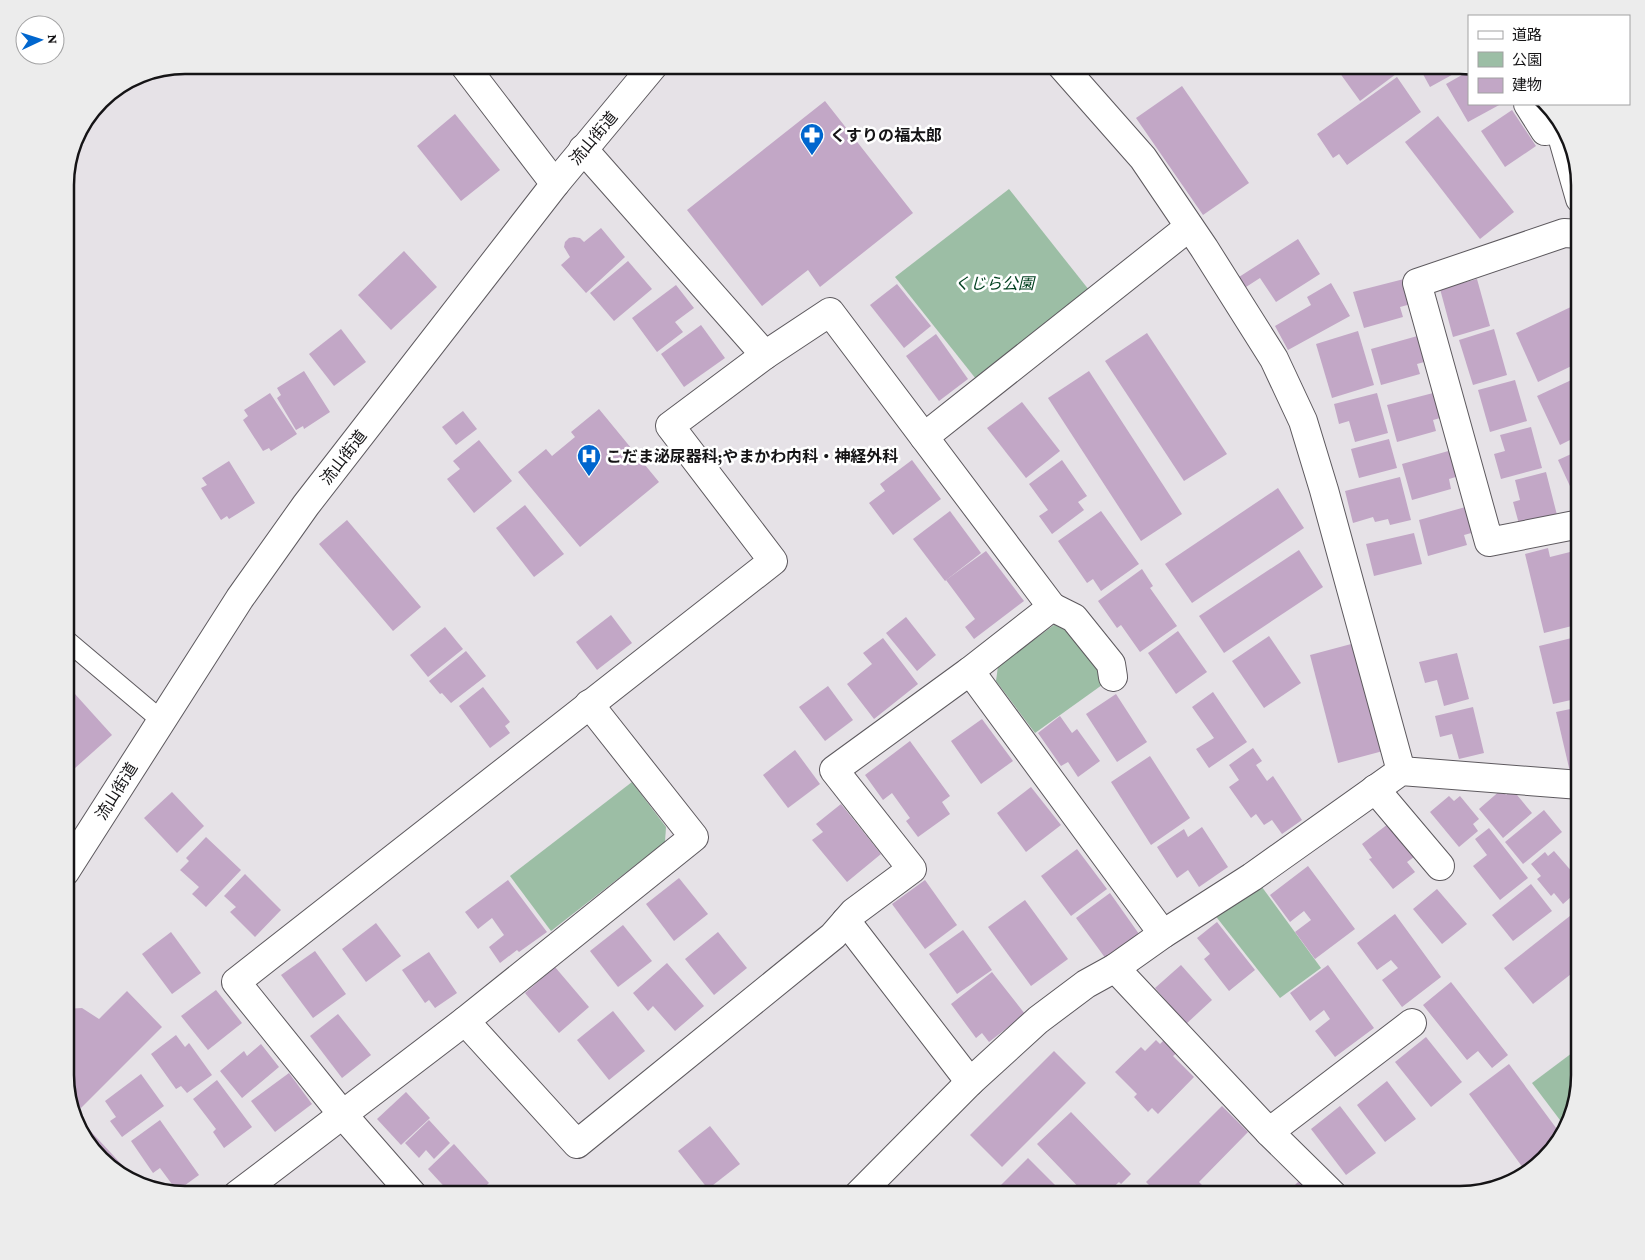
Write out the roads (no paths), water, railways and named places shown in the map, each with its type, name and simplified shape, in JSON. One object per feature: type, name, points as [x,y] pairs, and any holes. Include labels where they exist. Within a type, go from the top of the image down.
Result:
[{"type":"street","points":[[471,74],[555,184]]},
{"type":"street","name":"流山街道","points":[[74,858],[240,598],[306,505],[555,184],[646,74]]},
{"type":"street","points":[[1069,74],[1142,158],[1190,227],[1274,359],[1303,421],[1324,490],[1400,771]]},
{"type":"street","points":[[1529,105],[1545,131],[1556,129]]},
{"type":"street","points":[[583,149],[765,355]]},
{"type":"street","points":[[924,437],[1190,227]]},
{"type":"street","points":[[1571,233],[1564,233],[1417,283],[1488,542],[1571,526]]},
{"type":"street","points":[[405,1186],[343,1115],[236,982],[773,561],[670,426],[765,355],[830,312],[1052,606],[1074,618],[1111,664],[1113,677]]},
{"type":"street","points":[[465,1021],[578,1144],[833,936],[854,912],[912,869],[834,770],[970,670],[1052,606]]},
{"type":"street","points":[[970,670],[1163,934]]},
{"type":"street","points":[[249,1186],[465,1021],[694,837],[589,704]]},
{"type":"street","points":[[867,1186],[970,1082],[1038,1020],[1086,984],[1115,968],[1163,934],[1252,877],[1400,771],[1571,783]]},
{"type":"street","points":[[1376,789],[1440,866]]},
{"type":"street","points":[[846,922],[970,1082]]},
{"type":"street","points":[[1115,968],[1269,1132],[1324,1186]]},
{"type":"street","points":[[1269,1132],[1412,1023]]},
{"type":"lane","points":[[74,647],[161,720]]},
{"type":"place","name":"くすりの福太郎","points":[[812,156]]},
{"type":"place","name":"こだま泌尿器科;やまかわ内科・神経外科","points":[[589,477]]},
{"type":"park label","name":"くじら公園","points":[[994,283]]}]
